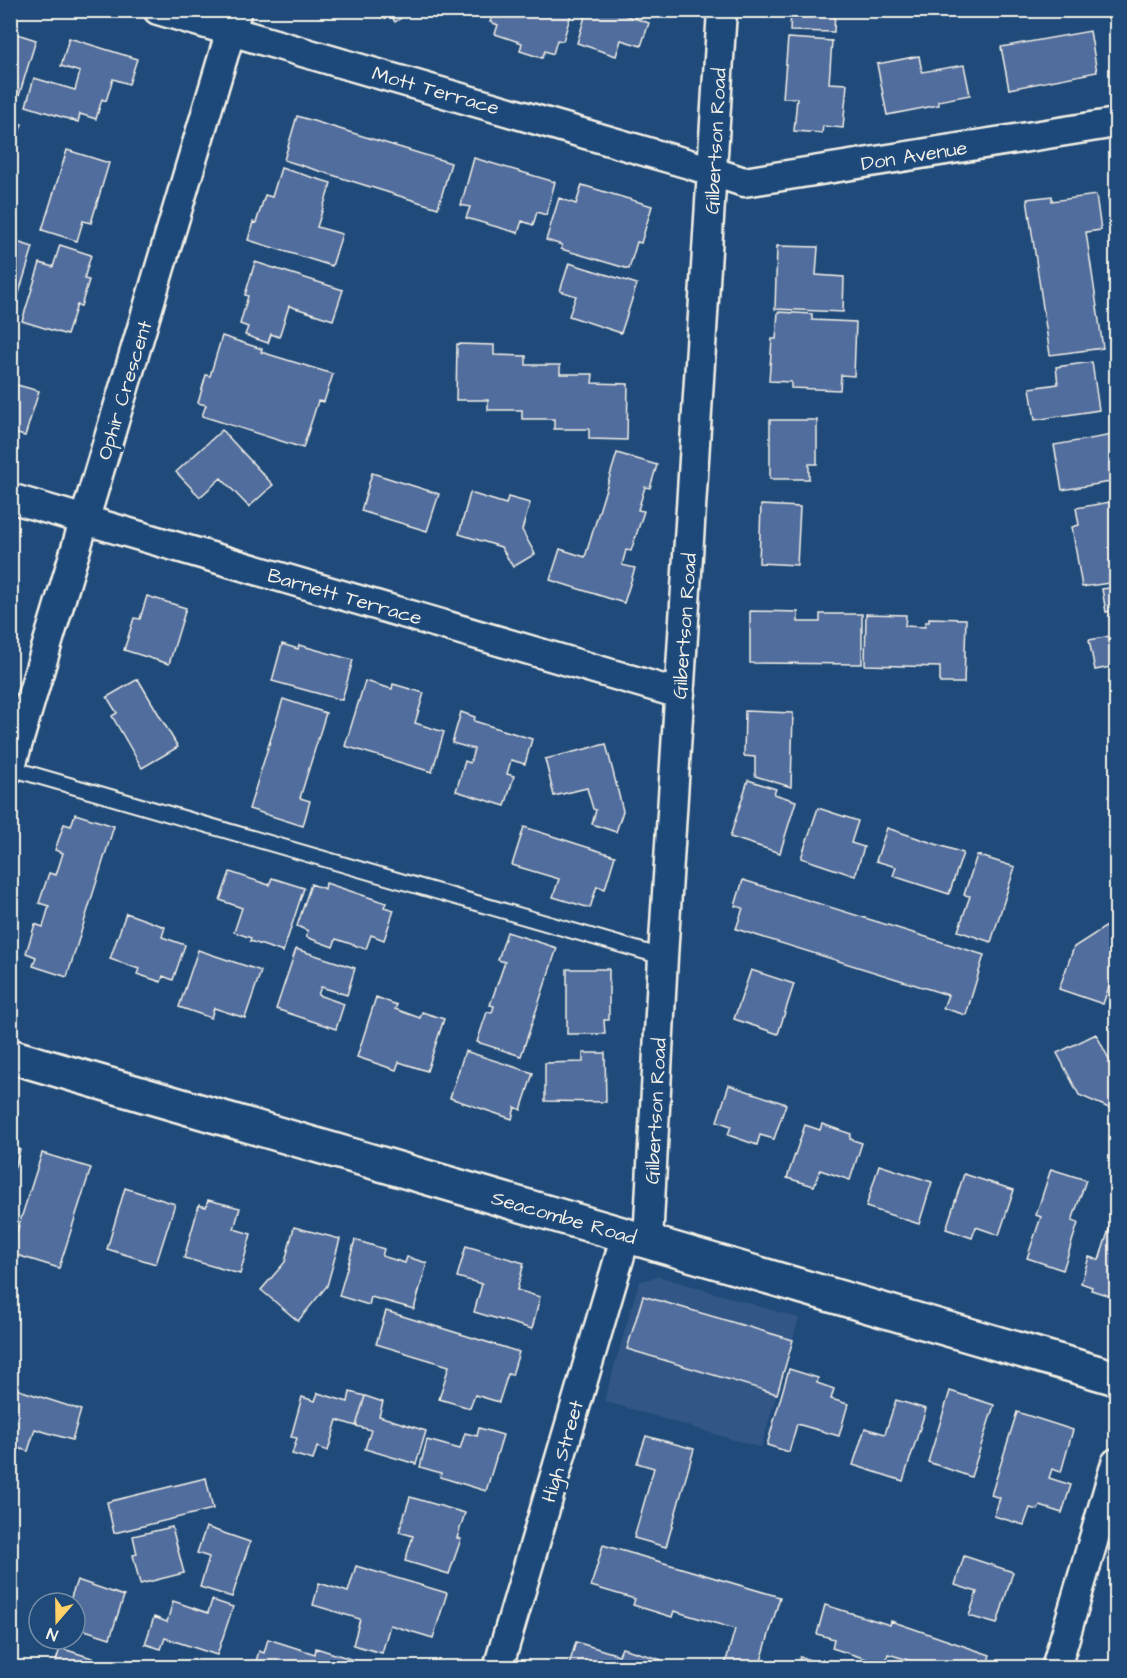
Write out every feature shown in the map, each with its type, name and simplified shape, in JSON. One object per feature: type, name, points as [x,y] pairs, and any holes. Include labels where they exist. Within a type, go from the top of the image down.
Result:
[{"type":"main road","name":"Seacombe Road","points":[[10,1056],[1116,1378]]},
{"type":"street","name":"Mott Terrace","points":[[158,10],[234,21],[714,171]]},
{"type":"street","name":"Gilbertson Road","points":[[637,1238],[663,957],[714,171],[722,10]]},
{"type":"street","name":"Ophir Crescent","points":[[11,768],[234,21]]},
{"type":"street","name":"Don Avenue","points":[[714,171],[744,182],[1116,123]]},
{"type":"street","name":"Barnett Terrace","points":[[10,498],[680,694]]},
{"type":"street","name":"High Street","points":[[498,1668],[637,1238]]},
{"type":"street","points":[[1056,1668],[1116,1463]]},
{"type":"lane","points":[[11,768],[663,957]]},
{"type":"shaded area","points":[[658,1276],[799,1318],[761,1448],[604,1401],[639,1282]]},
{"type":"building","points":[[388,10],[413,10],[395,22]]},
{"type":"building","points":[[494,10],[561,10],[571,14],[563,41],[557,40],[553,54],[545,51],[542,58],[520,51],[522,43],[495,34],[498,25],[490,22]]},
{"type":"building","points":[[587,10],[609,10],[649,23],[641,46],[621,40],[616,56],[577,43]]},
{"type":"building","points":[[791,10],[835,10],[834,32],[790,31]]},
{"type":"building","points":[[1090,31],[1097,72],[1009,89],[1001,47]]},
{"type":"building","points":[[17,34],[36,40],[18,99],[10,96],[10,35],[15,37]]},
{"type":"building","points":[[69,38],[137,59],[129,84],[113,79],[106,101],[102,99],[96,119],[80,114],[78,122],[26,106],[34,78],[75,90],[80,72],[61,66]]},
{"type":"building","points":[[788,38],[832,41],[829,83],[847,84],[843,128],[823,126],[822,133],[794,131],[797,98],[783,98]]},
{"type":"building","points":[[919,56],[922,72],[964,65],[970,95],[938,101],[939,105],[887,115],[877,64]]},
{"type":"building","points":[[297,116],[451,163],[438,208],[284,160]]},
{"type":"building","points":[[10,120],[22,124],[10,159]]},
{"type":"building","points":[[67,150],[109,163],[91,223],[83,221],[77,241],[42,230]]},
{"type":"building","points":[[474,158],[555,182],[546,215],[537,212],[533,225],[522,221],[518,233],[466,218],[470,207],[461,205]]},
{"type":"building","points":[[281,168],[331,183],[317,227],[342,234],[332,266],[248,240],[265,195],[272,197]]},
{"type":"building","points":[[582,185],[652,206],[641,243],[637,242],[629,269],[561,249],[562,245],[546,240],[559,198],[576,204]]},
{"type":"building","points":[[1096,195],[1101,230],[1086,232],[1103,348],[1050,355],[1027,199],[1052,196],[1052,201]]},
{"type":"building","points":[[1116,195],[1116,231],[1114,232],[1108,197]]},
{"type":"building","points":[[10,240],[33,247],[12,316],[10,316]]},
{"type":"building","points":[[60,245],[91,255],[84,279],[89,280],[81,306],[77,305],[67,335],[22,321],[40,263],[53,267]]},
{"type":"building","points":[[777,246],[818,247],[816,275],[844,277],[843,312],[775,309]]},
{"type":"building","points":[[255,262],[343,290],[333,320],[289,306],[279,337],[271,334],[268,343],[245,335],[248,327],[240,324],[248,296],[245,295]]},
{"type":"building","points":[[569,263],[637,284],[621,333],[569,316],[576,296],[560,291]]},
{"type":"building","points":[[778,312],[812,314],[812,320],[856,322],[854,376],[841,375],[840,390],[791,388],[791,382],[769,381],[772,339],[776,339]]},
{"type":"building","points":[[222,336],[262,349],[261,352],[333,374],[324,402],[318,401],[303,448],[202,416],[206,405],[198,403],[206,375],[210,376]]},
{"type":"building","points":[[457,344],[494,345],[494,355],[526,356],[526,365],[560,365],[560,374],[593,374],[592,383],[628,384],[627,440],[589,439],[589,429],[554,429],[554,419],[522,419],[522,410],[488,410],[488,400],[456,400]]},
{"type":"building","points":[[1092,362],[1099,410],[1035,420],[1030,388],[1058,384],[1056,367]]},
{"type":"building","points":[[10,383],[39,391],[25,436],[10,432]]},
{"type":"building","points":[[1116,418],[1116,481],[1062,490],[1054,445],[1113,435],[1110,419]]},
{"type":"building","points":[[770,420],[817,420],[817,464],[809,464],[809,479],[770,479]]},
{"type":"building","points":[[222,430],[273,485],[249,507],[221,478],[200,497],[176,472]]},
{"type":"building","points":[[617,453],[657,465],[650,488],[645,487],[638,510],[644,511],[631,551],[626,550],[622,565],[635,568],[624,603],[550,580],[560,549],[585,557]]},
{"type":"building","points":[[372,473],[439,494],[427,531],[361,511]]},
{"type":"building","points":[[470,493],[506,504],[508,497],[530,503],[522,530],[535,554],[513,567],[501,547],[459,534]]},
{"type":"building","points":[[1116,501],[1116,582],[1082,587],[1072,527],[1079,525],[1076,508]]},
{"type":"building","points":[[761,505],[800,507],[797,565],[759,563]]},
{"type":"building","points":[[1116,587],[1116,610],[1106,612],[1102,589]]},
{"type":"building","points":[[147,596],[186,608],[169,664],[124,650],[134,618],[140,619]]},
{"type":"building","points":[[750,611],[798,612],[798,622],[820,622],[820,614],[862,614],[862,664],[750,663]]},
{"type":"building","points":[[866,614],[906,615],[905,626],[925,627],[925,622],[929,622],[929,618],[966,619],[964,683],[940,683],[940,667],[865,665]]},
{"type":"building","points":[[1116,635],[1116,666],[1095,670],[1089,640]]},
{"type":"building","points":[[282,644],[298,649],[299,645],[353,660],[342,700],[272,681]]},
{"type":"building","points":[[138,679],[178,747],[142,768],[112,716],[117,713],[107,697]]},
{"type":"building","points":[[365,681],[392,689],[393,684],[424,693],[415,723],[444,732],[432,772],[345,746]]},
{"type":"building","points":[[283,699],[326,713],[300,798],[310,801],[303,826],[249,809]]},
{"type":"building","points":[[745,711],[793,713],[791,787],[755,776],[755,757],[744,756]]},
{"type":"building","points":[[461,712],[475,717],[474,721],[532,739],[525,764],[511,760],[507,774],[514,776],[505,806],[456,791],[465,761],[470,763],[474,749],[452,743]]},
{"type":"building","points":[[606,744],[623,811],[616,832],[592,824],[596,810],[593,809],[587,788],[554,796],[545,759]]},
{"type":"building","points":[[748,780],[776,789],[774,794],[796,801],[780,853],[730,837]]},
{"type":"building","points":[[818,808],[858,821],[851,843],[864,847],[855,876],[801,858]]},
{"type":"building","points":[[75,814],[114,826],[67,977],[33,966],[36,957],[26,953],[35,924],[43,927],[49,906],[39,903],[49,873],[56,875],[63,853],[55,850],[64,824],[71,826]]},
{"type":"building","points":[[524,827],[615,856],[605,889],[597,886],[590,908],[553,897],[559,879],[512,865]]},
{"type":"building","points":[[887,828],[963,853],[949,894],[893,876],[896,867],[876,861]]},
{"type":"building","points":[[977,855],[1015,867],[991,942],[958,931],[970,896],[964,895]]},
{"type":"building","points":[[230,872],[269,885],[272,878],[304,888],[283,952],[250,941],[251,938],[234,932],[242,908],[220,900]]},
{"type":"building","points":[[743,880],[984,955],[966,1015],[943,1008],[948,995],[736,929],[743,908],[735,906]]},
{"type":"building","points":[[326,883],[386,903],[384,907],[394,910],[384,940],[371,935],[366,949],[336,939],[333,947],[306,937],[308,931],[297,926],[311,884],[325,889]]},
{"type":"building","points":[[126,913],[165,927],[162,937],[185,945],[173,980],[163,976],[161,982],[137,974],[139,969],[110,959]]},
{"type":"building","points":[[1116,920],[1116,970],[1103,1004],[1059,989],[1074,947]]},
{"type":"building","points":[[507,932],[557,948],[521,1056],[477,1042],[487,1012],[492,1013],[494,1006],[490,1005],[505,962],[498,960]]},
{"type":"building","points":[[296,949],[355,968],[347,995],[321,987],[318,995],[344,1004],[336,1029],[276,1009]]},
{"type":"building","points":[[198,950],[261,971],[245,1018],[214,1008],[211,1018],[179,1007]]},
{"type":"building","points":[[567,969],[609,969],[609,1020],[604,1020],[605,1034],[567,1034]]},
{"type":"building","points":[[751,970],[794,984],[778,1034],[734,1019]]},
{"type":"building","points":[[376,997],[397,1005],[395,1009],[420,1018],[422,1012],[444,1019],[427,1071],[399,1062],[396,1070],[357,1057]]},
{"type":"building","points":[[1096,1034],[1111,1063],[1116,1065],[1116,1111],[1079,1095],[1057,1053]]},
{"type":"building","points":[[465,1051],[533,1073],[521,1110],[515,1107],[512,1119],[450,1098]]},
{"type":"building","points":[[583,1053],[605,1053],[606,1102],[545,1101],[545,1063],[583,1062]]},
{"type":"building","points":[[729,1085],[786,1104],[774,1139],[760,1135],[757,1145],[728,1135],[731,1126],[717,1121]]},
{"type":"building","points":[[822,1124],[851,1134],[850,1139],[862,1143],[850,1180],[820,1170],[814,1186],[787,1178],[805,1125],[820,1130]]},
{"type":"building","points":[[10,1147],[20,1150],[10,1182]]},
{"type":"building","points":[[42,1153],[91,1168],[59,1268],[10,1253]]},
{"type":"building","points":[[879,1165],[932,1182],[919,1224],[866,1207]]},
{"type":"building","points":[[1051,1169],[1086,1180],[1072,1221],[1078,1223],[1063,1270],[1027,1258],[1041,1217],[1036,1215]]},
{"type":"building","points":[[964,1174],[1014,1190],[999,1235],[976,1227],[972,1238],[946,1229]]},
{"type":"building","points":[[125,1188],[175,1204],[156,1264],[107,1249]]},
{"type":"building","points":[[208,1200],[240,1208],[234,1229],[251,1234],[240,1274],[184,1258],[199,1205],[206,1207]]},
{"type":"building","points":[[1115,1211],[1116,1298],[1091,1290],[1092,1287],[1081,1283],[1089,1257],[1099,1260]]},
{"type":"building","points":[[294,1227],[340,1239],[327,1286],[298,1321],[261,1290],[285,1262]]},
{"type":"building","points":[[355,1240],[384,1249],[382,1256],[405,1263],[407,1257],[427,1263],[414,1309],[371,1297],[369,1305],[339,1296]]},
{"type":"building","points":[[466,1246],[524,1263],[517,1290],[540,1297],[532,1329],[474,1312],[482,1284],[457,1277]]},
{"type":"building","points":[[643,1296],[793,1340],[777,1394],[627,1349]]},
{"type":"building","points":[[386,1311],[519,1352],[512,1375],[508,1374],[499,1402],[475,1395],[470,1408],[439,1399],[449,1366],[376,1344]]},
{"type":"building","points":[[789,1369],[818,1378],[817,1383],[834,1389],[831,1399],[848,1404],[839,1436],[797,1424],[789,1452],[767,1445]]},
{"type":"building","points":[[13,1388],[81,1410],[72,1440],[35,1429],[28,1451],[10,1446],[10,1396]]},
{"type":"building","points":[[950,1391],[994,1405],[971,1477],[928,1462]]},
{"type":"building","points":[[350,1392],[365,1396],[356,1426],[337,1420],[328,1451],[317,1447],[313,1460],[292,1454],[297,1438],[291,1437],[302,1397],[315,1401],[318,1393],[348,1402]]},
{"type":"building","points":[[365,1396],[383,1402],[379,1416],[426,1431],[416,1464],[365,1449],[371,1430],[356,1426]]},
{"type":"building","points":[[896,1400],[926,1409],[903,1481],[853,1465],[865,1428],[885,1434]]},
{"type":"building","points":[[1017,1412],[1073,1430],[1061,1472],[1052,1469],[1049,1478],[1071,1485],[1062,1513],[1040,1506],[1038,1510],[1030,1508],[1024,1525],[994,1516],[1000,1498],[991,1495]]},
{"type":"building","points":[[479,1428],[503,1435],[486,1491],[440,1477],[441,1473],[420,1467],[427,1440],[460,1449],[465,1433],[477,1436]]},
{"type":"building","points":[[646,1436],[694,1449],[666,1547],[634,1538],[654,1468],[637,1463]]},
{"type":"building","points":[[206,1478],[213,1509],[114,1533],[107,1502]]},
{"type":"building","points":[[410,1497],[465,1513],[457,1538],[461,1539],[449,1574],[405,1561],[413,1536],[399,1532]]},
{"type":"building","points":[[172,1527],[184,1573],[140,1584],[133,1555],[137,1554],[133,1536]]},
{"type":"building","points":[[206,1527],[250,1542],[232,1597],[200,1587],[209,1557],[197,1553]]},
{"type":"building","points":[[603,1545],[780,1597],[759,1668],[724,1668],[735,1629],[674,1611],[672,1617],[633,1605],[635,1599],[591,1586]]},
{"type":"building","points":[[964,1556],[1013,1572],[997,1624],[969,1616],[977,1592],[955,1585]]},
{"type":"building","points":[[356,1566],[447,1593],[433,1638],[390,1625],[382,1653],[353,1645],[360,1619],[313,1605],[319,1583],[348,1592]]},
{"type":"building","points":[[77,1580],[124,1596],[110,1638],[87,1631],[87,1591],[73,1591]]},
{"type":"building","points":[[212,1600],[233,1607],[217,1655],[165,1638],[161,1649],[145,1644],[154,1617],[167,1622],[173,1601],[208,1613]]},
{"type":"building","points":[[825,1605],[890,1625],[891,1621],[990,1655],[986,1668],[913,1668],[915,1662],[888,1654],[885,1665],[832,1648],[834,1639],[817,1634]]},
{"type":"building","points":[[268,1639],[315,1654],[316,1648],[379,1668],[254,1668],[259,1651],[264,1653]]},
{"type":"building","points":[[576,1642],[619,1655],[622,1648],[662,1660],[660,1666],[664,1668],[568,1668]]},
{"type":"building","points":[[1116,1648],[1116,1668],[1110,1668]]},
{"type":"building","points":[[59,1651],[70,1651],[105,1662],[104,1668],[54,1668]]},
{"type":"building","points":[[800,1657],[834,1667],[834,1668],[796,1668]]},
{"type":"building","points":[[127,1661],[148,1668],[125,1668]]}]
